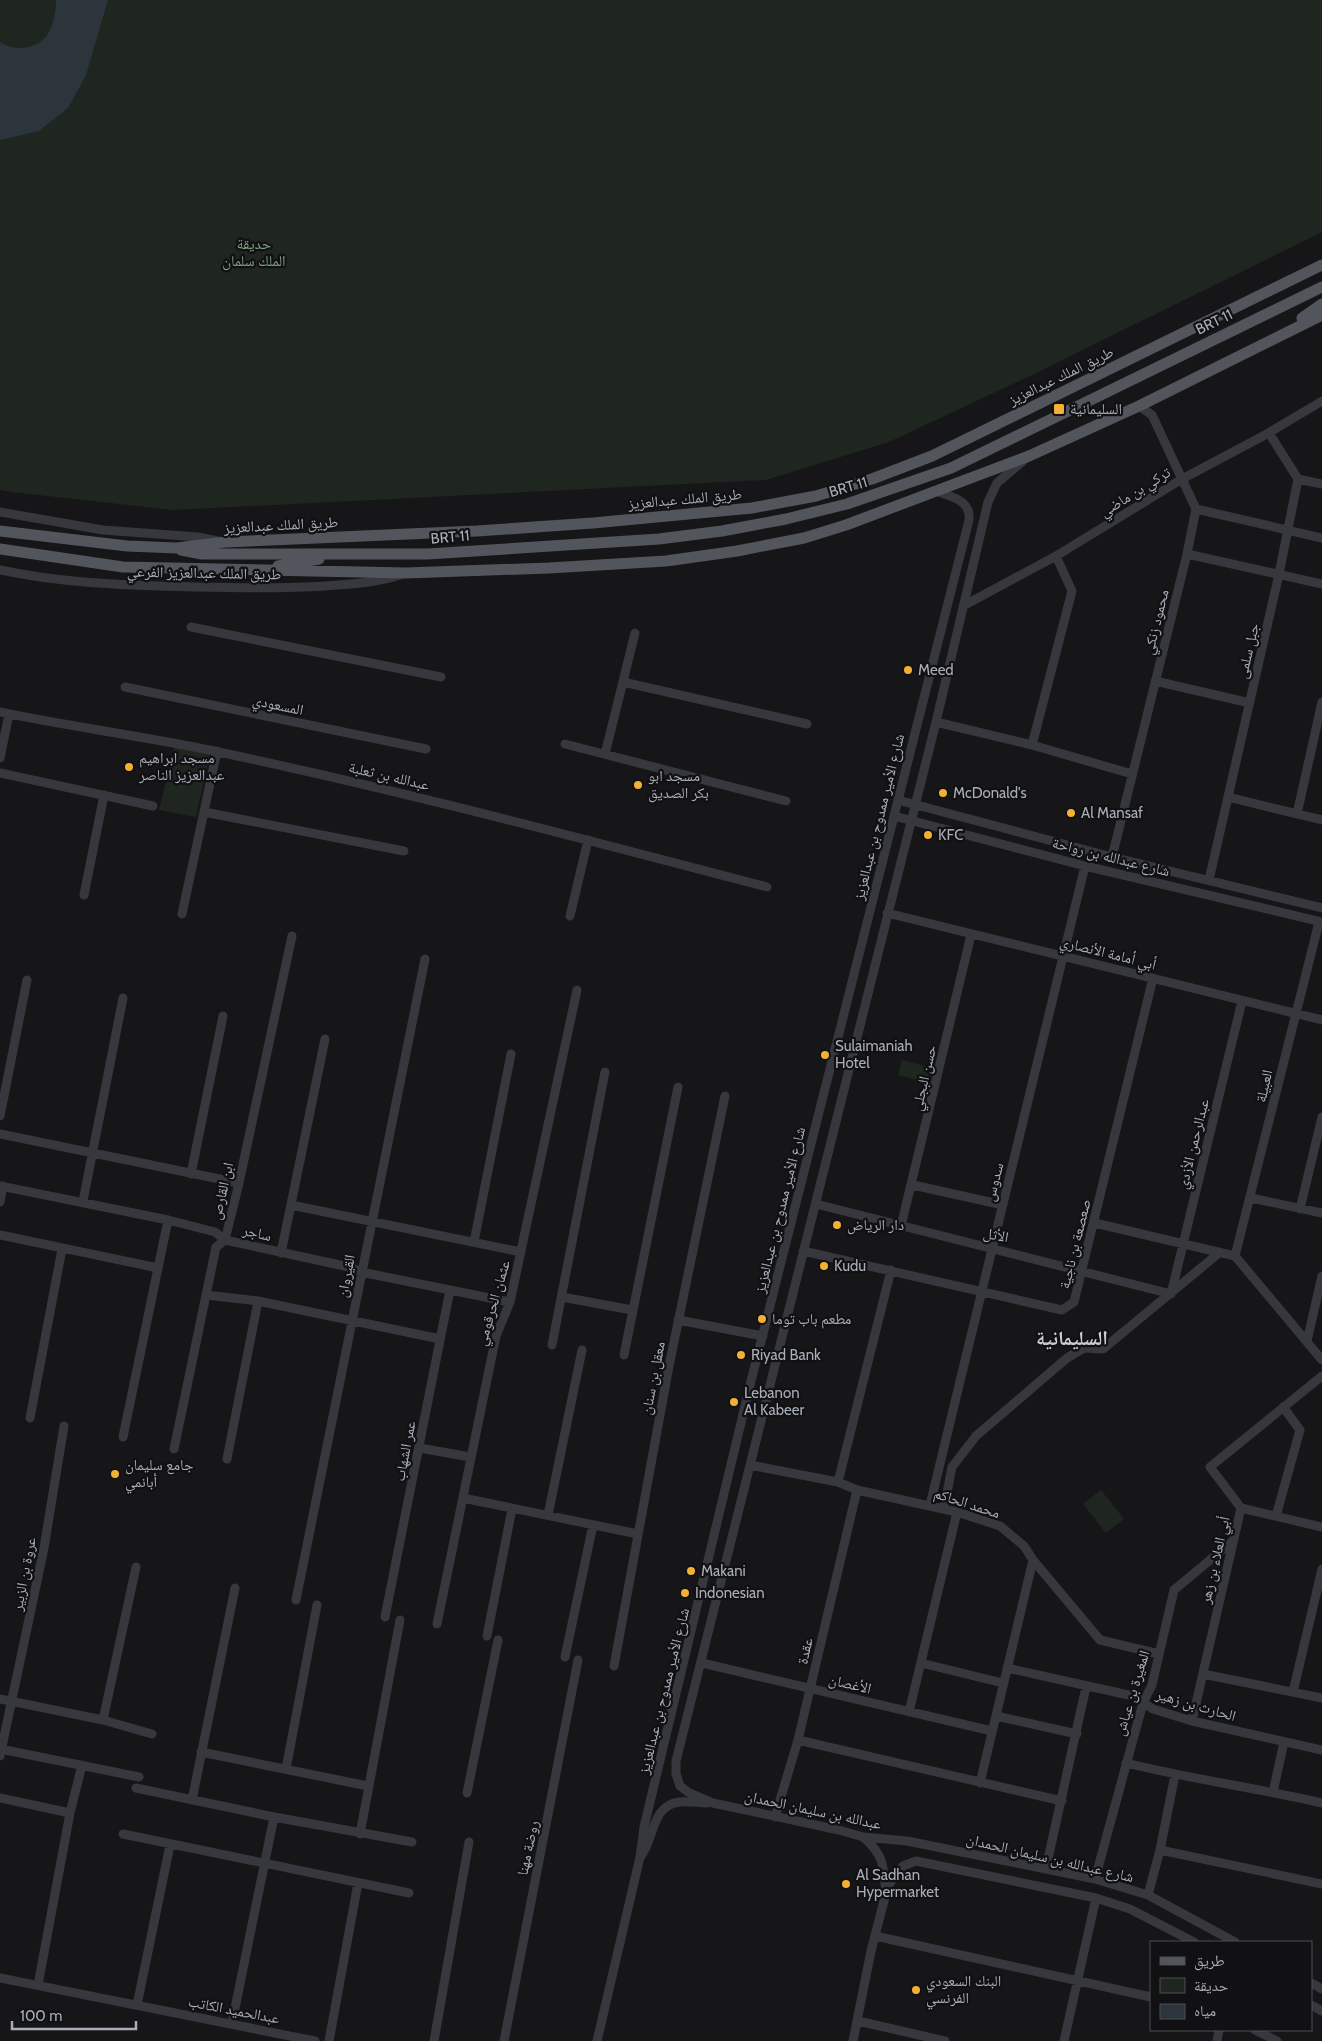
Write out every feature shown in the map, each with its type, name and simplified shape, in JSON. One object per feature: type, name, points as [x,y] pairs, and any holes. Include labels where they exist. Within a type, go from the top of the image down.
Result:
[{"type":"main road","name":"طريق الملك عبدالعزيز","points":[[0,531],[117,545],[177,548],[225,542],[477,531],[593,523],[752,508],[816,496],[872,479],[932,456],[1322,265]]},
{"type":"main road","points":[[1263,294],[1322,272]]},
{"type":"main road","name":"BRT 11","points":[[177,548],[189,553],[202,554],[428,554],[659,539],[722,531],[847,504],[951,468],[1322,287]]},
{"type":"main road","points":[[1276,336],[1322,304]]},
{"type":"main road","points":[[0,549],[123,567],[406,573],[549,568],[666,561],[737,551],[812,536],[939,492],[1029,456],[1140,406],[1276,336],[1322,315]]},
{"type":"main road","name":"BRT 11","points":[[247,571],[340,554]]},
{"type":"street","name":"تركي بن ماضي","points":[[963,606],[1056,556],[1182,479],[1269,433],[1322,401]]},
{"type":"street","points":[[1140,406],[1152,414],[1196,508],[1322,538]]},
{"type":"street","points":[[1269,433],[1298,479],[1322,484]]},
{"type":"street","name":"شارع الأمير ممدوح بن عبدالعزيز","points":[[713,1803],[680,1786],[676,1774],[676,1761],[936,722],[988,502],[997,483],[1029,456]]},
{"type":"street","name":"جبل سلمى","points":[[1209,880],[1280,574],[1298,479]]},
{"type":"street","name":"شارع الأمير ممدوح بن عبدالعزيز","points":[[597,2041],[640,1857],[644,1827],[763,1336],[969,520],[970,514],[965,504],[939,492]]},
{"type":"street","name":"محمود زنكي","points":[[1112,857],[1187,554],[1196,508]]},
{"type":"street","name":"طريق الملك عبدالعزيز الفرعي","points":[[0,512],[104,530],[198,537],[225,542]]},
{"type":"street","points":[[1187,554],[1322,584]]},
{"type":"street","points":[[1032,745],[1072,591],[1056,556]]},
{"type":"street","name":"طريق الملك عبدالعزيز الفرعي","points":[[0,570],[26,576],[105,583],[271,590],[380,582],[406,573]]},
{"type":"street","points":[[190,627],[440,677]]},
{"type":"street","points":[[605,754],[635,633]]},
{"type":"street","points":[[1155,681],[1250,703]]},
{"type":"street","points":[[623,682],[807,724]]},
{"type":"street","name":"المسعودي","points":[[125,687],[426,749]]},
{"type":"street","points":[[1297,814],[1322,702]]},
{"type":"street","points":[[0,758],[5,714]]},
{"type":"street","name":"عبدالله بن ثعلبة","points":[[5,714],[115,731],[217,751],[426,799],[766,887]]},
{"type":"street","points":[[936,722],[1032,745],[1132,774]]},
{"type":"street","points":[[565,744],[786,800]]},
{"type":"street","points":[[182,914],[217,751]]},
{"type":"street","points":[[0,773],[153,806]]},
{"type":"street","points":[[84,895],[104,795]]},
{"type":"street","points":[[1228,797],[1322,820]]},
{"type":"street","name":"شارع عبدالله بن رواحة","points":[[898,800],[1112,857],[1322,908]]},
{"type":"street","points":[[204,812],[404,851]]},
{"type":"street","name":"شارع عبدالله بن رواحة","points":[[894,816],[1085,866],[1321,922]]},
{"type":"street","points":[[570,916],[588,840]]},
{"type":"street","name":"سدوس","points":[[930,1505],[1085,866]]},
{"type":"street","name":"أبي أمامة الأنصاري","points":[[887,913],[1322,1020]]},
{"type":"street","name":"العبيلة","points":[[1235,1256],[1251,1198],[1295,1013],[1321,922]]},
{"type":"street","name":"حسن البجلي","points":[[901,1226],[913,1185],[972,935]]},
{"type":"street","name":"ابن القارص","points":[[174,1449],[216,1247],[225,1240],[239,1183],[292,936]]},
{"type":"street","name":"القيروان","points":[[296,1600],[425,959]]},
{"type":"street","name":"صعصعة بن ناجية","points":[[804,1250],[1062,1310],[1074,1302],[1084,1270],[1153,978]]},
{"type":"street","points":[[0,1116],[27,980]]},
{"type":"street","name":"عثمان الحرقومي","points":[[437,1624],[496,1336],[510,1302],[577,990]]},
{"type":"street","points":[[83,1201],[123,998]]},
{"type":"street","name":"عبدالرحمن الأزدي","points":[[1171,1294],[1242,1001]]},
{"type":"street","points":[[191,1174],[222,1016]]},
{"type":"street","points":[[281,1253],[325,1038]]},
{"type":"street","points":[[474,1242],[511,1054]]},
{"type":"street","points":[[552,1345],[605,1072]]},
{"type":"street","points":[[624,1355],[678,1087]]},
{"type":"street","name":"معقل بن سنان","points":[[614,1666],[678,1320],[725,1096]]},
{"type":"street","points":[[1300,1209],[1322,1117]]},
{"type":"street","points":[[0,1134],[239,1183]]},
{"type":"street","points":[[913,1185],[1003,1204]]},
{"type":"street","points":[[0,1202],[2,1186]]},
{"type":"street","name":"ساجر","points":[[2,1186],[83,1201],[168,1220],[215,1232],[225,1240],[349,1267],[361,1272],[510,1302]]},
{"type":"street","points":[[1251,1198],[1322,1213]]},
{"type":"street","name":"الأثل","points":[[816,1204],[991,1249],[999,1249],[1084,1270],[1171,1294]]},
{"type":"street","points":[[291,1206],[521,1252]]},
{"type":"street","points":[[122,1437],[168,1220]]},
{"type":"street","points":[[1095,1223],[1235,1256],[1322,1360]]},
{"type":"street","points":[[0,1235],[158,1268]]},
{"type":"street","points":[[30,1418],[62,1248]]},
{"type":"street","points":[[944,1508],[952,1467],[976,1436],[1067,1358],[1084,1348],[1103,1349],[1219,1253]]},
{"type":"street","points":[[838,1482],[891,1270]]},
{"type":"street","points":[[1307,1341],[1322,1276]]},
{"type":"street","name":"عمر الشهاب","points":[[385,1616],[450,1290]]},
{"type":"street","points":[[206,1295],[258,1301],[440,1339]]},
{"type":"street","points":[[562,1297],[632,1310]]},
{"type":"street","points":[[227,1459],[258,1301]]},
{"type":"street","points":[[678,1320],[763,1336]]},
{"type":"street","points":[[548,1515],[582,1350]]},
{"type":"street","name":"أبي العلاء بن زهر","points":[[1192,1721],[1241,1508],[1210,1467],[1322,1376]]},
{"type":"street","points":[[1276,1516],[1300,1430],[1283,1407]]},
{"type":"street","name":"عروة بن الزبير","points":[[0,1751],[44,1548],[64,1426]]},
{"type":"street","points":[[420,1448],[470,1457]]},
{"type":"street","name":"محمد الحاكم","points":[[750,1465],[838,1482],[857,1490],[944,1508],[1000,1526],[1024,1546],[1033,1560],[1100,1640],[1159,1654]]},
{"type":"street","name":"عقدة","points":[[775,1817],[798,1740],[857,1490]]},
{"type":"street","points":[[463,1498],[638,1534]]},
{"type":"street","points":[[1241,1508],[1322,1527]]},
{"type":"street","points":[[487,1636],[512,1509]]},
{"type":"street","points":[[909,1712],[957,1512]]},
{"type":"street","points":[[565,1657],[593,1525]]},
{"type":"street","name":"المغيرة بن عياش","points":[[1095,1879],[1143,1704],[1152,1686],[1174,1590],[1234,1540]]},
{"type":"street","points":[[980,1783],[1033,1560]]},
{"type":"street","points":[[103,1720],[136,1567]]},
{"type":"street","points":[[1294,1692],[1322,1569]]},
{"type":"street","points":[[192,1800],[235,1588]]},
{"type":"street","points":[[286,1769],[317,1605]]},
{"type":"street","points":[[360,1834],[400,1620]]},
{"type":"street","points":[[467,1793],[498,1640]]},
{"type":"street","name":"روضة مهنا","points":[[504,2041],[578,1660]]},
{"type":"street","name":"الأغصان","points":[[702,1663],[992,1731]]},
{"type":"street","points":[[921,1663],[1003,1683]]},
{"type":"street","name":"الحارث بن زهير","points":[[1007,1668],[1133,1696],[1153,1709],[1192,1721],[1322,1750]]},
{"type":"street","points":[[1203,1674],[1322,1698]]},
{"type":"street","points":[[1046,1868],[1086,1687]]},
{"type":"street","points":[[0,1699],[103,1720],[152,1734]]},
{"type":"street","points":[[996,1716],[1077,1734]]},
{"type":"street","points":[[798,1740],[1062,1802]]},
{"type":"street","points":[[1274,1792],[1284,1742]]},
{"type":"street","points":[[0,1751],[139,1777]]},
{"type":"street","points":[[201,1752],[368,1786]]},
{"type":"street","points":[[1126,1763],[1175,1775],[1274,1792],[1322,1803]]},
{"type":"street","points":[[38,1985],[70,1813],[82,1765]]},
{"type":"street","points":[[1148,1895],[1160,1850],[1175,1775]]},
{"type":"street","points":[[136,1788],[360,1834],[412,1842]]},
{"type":"street","points":[[0,1798],[70,1813]]},
{"type":"street","points":[[640,1857],[649,1846],[657,1816],[668,1805],[681,1802],[713,1803]]},
{"type":"street","name":"عبدالله بن سليمان الحمدان","points":[[713,1803],[863,1837],[907,1841]]},
{"type":"street","points":[[232,2023],[274,1817]]},
{"type":"street","points":[[123,1834],[264,1865],[408,1893]]},
{"type":"street","points":[[863,1837],[877,1849],[882,1858],[886,1893]]},
{"type":"street","name":"شارع عبدالله بن سليمان الحمدان","points":[[907,1841],[1046,1868],[1095,1879],[1148,1895],[1233,1941]]},
{"type":"street","points":[[434,2041],[469,1842]]},
{"type":"street","points":[[138,2005],[170,1845]]},
{"type":"street","points":[[1160,1850],[1322,1884]]},
{"type":"street","points":[[853,2041],[886,1893],[903,1866],[916,1861],[1096,1898],[1130,1909],[1192,1941]]},
{"type":"street","points":[[329,2041],[358,1883]]},
{"type":"street","points":[[1064,2041],[1096,1898]]},
{"type":"street","points":[[875,1936],[1150,1997]]},
{"type":"street","name":"عبدالحميد الكاتب","points":[[0,1978],[232,2023],[314,2041]]},
{"type":"street","points":[[858,2021],[945,2041]]},
{"type":"street","points":[[1257,2031],[1277,2041]]},
{"type":"green space","name":"حديقة الملك سلمان","points":[[0,0],[1322,0],[1322,232],[1034,374],[889,442],[766,480],[173,510],[0,490]]},
{"type":"green space","points":[[175,745],[210,752],[196,817],[159,810]]},
{"type":"green space","points":[[902,1060],[932,1068],[929,1083],[898,1075]]},
{"type":"green space","points":[[1101,1490],[1124,1519],[1106,1533],[1083,1504]]},
{"type":"water","points":[[56,0],[108,0],[86,75],[68,108],[39,131],[0,140],[0,42],[11,47],[23,48],[40,42],[48,34],[52,25]]},
{"type":"place","name":"السليمانية","points":[[1059,409]]},
{"type":"place","name":"Meed","points":[[908,670]]},
{"type":"place","name":"مسجد ابراهيم عبدالعزيز الناصر","points":[[129,767]]},
{"type":"place","name":"مسجد ابو بكر الصديق","points":[[638,785]]},
{"type":"place","name":"McDonald's","points":[[943,793]]},
{"type":"place","name":"Al Mansaf","points":[[1071,813]]},
{"type":"place","name":"KFC","points":[[928,835]]},
{"type":"place","name":"Sulaimaniah Hotel","points":[[825,1055]]},
{"type":"place","name":"دار الرياض","points":[[837,1225]]},
{"type":"place","name":"Kudu","points":[[824,1266]]},
{"type":"place","name":"مطعم باب توما","points":[[762,1319]]},
{"type":"place","name":"Riyad Bank","points":[[741,1355]]},
{"type":"place","name":"Lebanon Al Kabeer","points":[[734,1402]]},
{"type":"place","name":"جامع سليمان أبانمي","points":[[115,1474]]},
{"type":"place","name":"Makani","points":[[691,1571]]},
{"type":"place","name":"Indonesian","points":[[685,1593]]},
{"type":"place","name":"Al Sadhan Hypermarket","points":[[846,1884]]},
{"type":"place","name":"البنك السعودي الفرنسي","points":[[916,1990]]},
{"type":"district","name":"السليمانية","points":[[1072,1338]]}]
